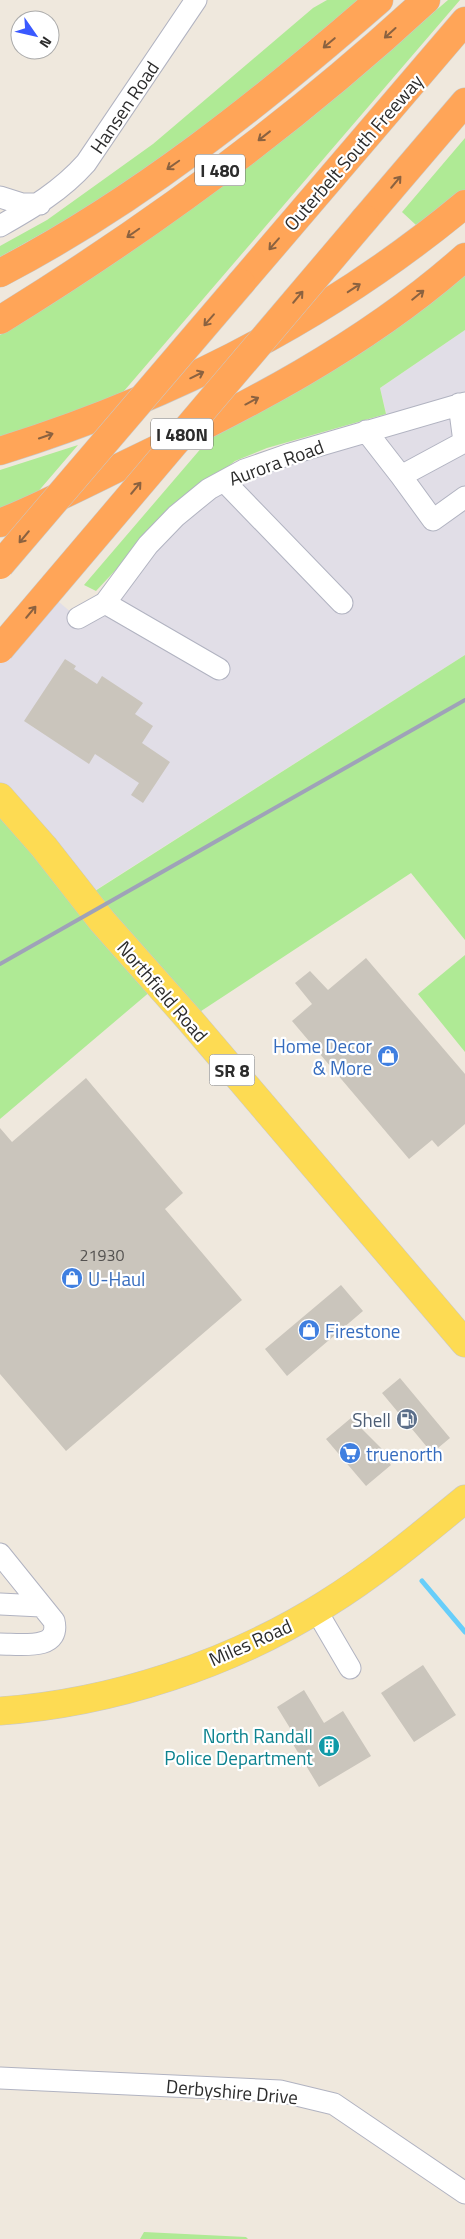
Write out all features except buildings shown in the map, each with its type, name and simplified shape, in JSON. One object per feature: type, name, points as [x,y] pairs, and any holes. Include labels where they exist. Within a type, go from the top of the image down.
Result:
[{"type":"highway","points":[[0,273],[102,214],[193,151],[284,81],[379,0]]},
{"type":"highway","name":"I 480","points":[[0,320],[103,253],[203,184],[339,76],[426,0]]},
{"type":"highway","name":"Outerbelt South Freeway","points":[[0,565],[465,21]]},
{"type":"highway","name":"I 480N","points":[[0,649],[465,102]]},
{"type":"highway","points":[[0,451],[145,399],[265,341],[366,280],[465,204]]},
{"type":"highway","points":[[0,523],[172,442],[338,353],[395,314],[465,257]]},
{"type":"main road","name":"Northfield Road","points":[[0,797],[44,847],[102,921],[189,1019],[465,1343]]},
{"type":"main road","name":"Miles Road","points":[[0,1711],[76,1700],[153,1681],[240,1648],[316,1610],[397,1556],[465,1498]]},
{"type":"street","name":"Hansen Road","points":[[0,226],[40,204],[70,180],[86,163],[196,0]]},
{"type":"street","points":[[0,197],[22,204],[40,204]]},
{"type":"street","points":[[401,476],[464,443],[462,404]]},
{"type":"street","name":"Aurora Road","points":[[78,618],[105,603],[148,545],[176,516],[209,489],[244,470],[290,454],[462,404]]},
{"type":"street","points":[[366,431],[433,520],[465,497]]},
{"type":"street","points":[[224,481],[342,603]]},
{"type":"street","points":[[105,603],[219,669]]},
{"type":"street","points":[[0,1554],[7,1571],[54,1621],[56,1631],[52,1638],[43,1643],[0,1644]]},
{"type":"street","points":[[0,1604],[41,1606]]},
{"type":"street","points":[[316,1610],[350,1668]]},
{"type":"street","name":"Derbyshire Drive","points":[[0,2078],[280,2091],[334,2104],[465,2194]]},
{"type":"shaded area","points":[[465,330],[465,655],[83,898],[0,797],[0,649],[47,592],[78,618],[209,489],[389,425],[380,388]]},
{"type":"green space","points":[[327,0],[360,0],[228,108],[160,159],[89,206],[0,257],[0,246],[47,220],[153,144],[313,8]]},
{"type":"green space","points":[[448,0],[460,0],[118,398],[0,438],[0,335],[64,296],[202,199],[312,117]]},
{"type":"green space","points":[[465,138],[465,192],[416,225],[402,212]]},
{"type":"green space","points":[[465,274],[465,330],[380,388],[386,414],[267,448],[235,461],[166,516],[96,591],[84,585],[221,425]]},
{"type":"green space","points":[[78,445],[36,494],[0,508],[0,470]]},
{"type":"green space","points":[[465,655],[465,940],[411,873],[189,1019],[158,985],[0,1119],[0,797],[84,898]]},
{"type":"green space","points":[[465,955],[465,1052],[418,994]]},
{"type":"green space","points":[[144,2232],[246,2237],[248,2239],[140,2239]]},
{"type":"waterway","points":[[422,1581],[465,1632]]},
{"type":"railway","points":[[0,964],[465,700]]},
{"type":"place","name":"Home Decor & More","points":[[388,1056]]},
{"type":"place","name":"U-Haul","points":[[72,1278]]},
{"type":"place","name":"Firestone","points":[[309,1330]]},
{"type":"place","name":"Shell","points":[[407,1419]]},
{"type":"place","name":"truenorth","points":[[350,1453]]},
{"type":"place","name":"North Randall Police Department","points":[[329,1746]]}]
